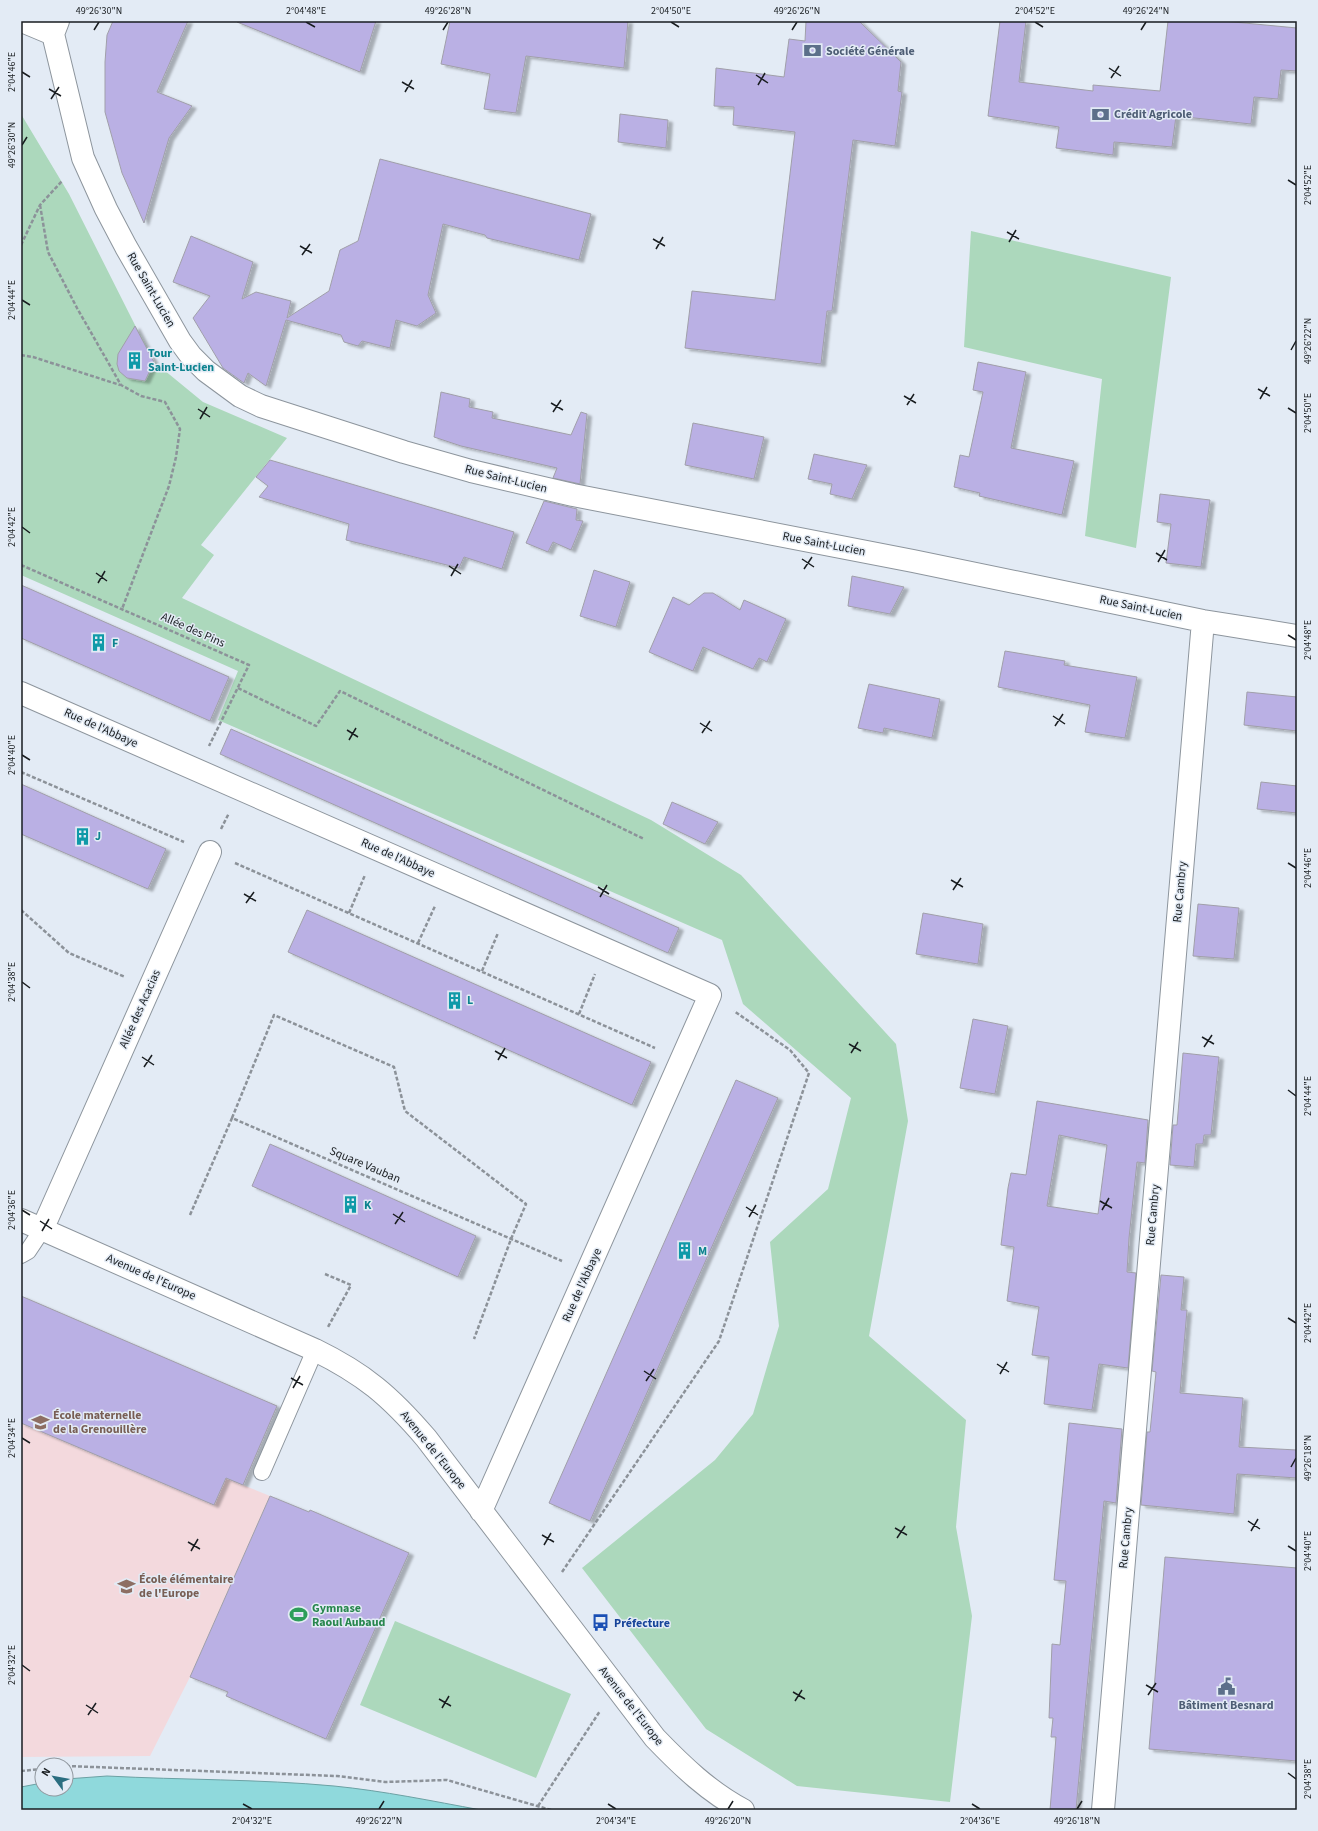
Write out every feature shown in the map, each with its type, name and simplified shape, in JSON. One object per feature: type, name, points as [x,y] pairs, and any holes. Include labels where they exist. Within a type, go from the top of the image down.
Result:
[{"type":"street","points":[[22,21],[55,27]]},
{"type":"street","name":"Rue Saint-Lucien","points":[[55,27],[83,158],[106,209],[126,247],[180,340],[191,356],[221,384],[240,396],[261,406],[404,452],[515,482],[573,495],[913,561],[1203,621],[1297,636]]},
{"type":"street","name":"Rue Cambry","points":[[1103,1810],[1203,621]]},
{"type":"street","name":"Rue de l'Abbaye","points":[[21,693],[710,995],[481,1511]]},
{"type":"street","name":"Allée des Acacias","points":[[42,1230],[210,852]]},
{"type":"street","name":"Avenue de l'Europe","points":[[21,1220],[315,1350],[357,1372],[374,1385],[392,1401],[426,1438],[655,1738],[677,1761],[710,1789],[743,1810]]},
{"type":"lane","points":[[21,1255],[28,1251],[42,1230]]},
{"type":"lane","points":[[262,1472],[315,1350]]},
{"type":"path","points":[[21,245],[40,205],[83,158]]},
{"type":"path","points":[[40,205],[48,252],[77,308],[121,385]]},
{"type":"path","points":[[21,355],[33,357],[121,385],[141,396],[165,402],[180,429],[169,486],[132,580],[122,610]]},
{"type":"path","name":"Allée des Pins","points":[[21,565],[249,665],[198,770]]},
{"type":"path","points":[[238,688],[316,726],[340,691],[644,839]]},
{"type":"path","points":[[21,772],[210,852],[682,1059]]},
{"type":"path","points":[[210,852],[241,789]]},
{"type":"path","points":[[349,913],[377,848]]},
{"type":"path","points":[[418,944],[446,880]]},
{"type":"path","points":[[482,971],[510,907]]},
{"type":"path","points":[[21,910],[69,953],[150,988]]},
{"type":"path","points":[[579,1014],[605,949]]},
{"type":"path","points":[[546,1595],[719,1341],[808,1073],[790,1050],[710,995]]},
{"type":"path","points":[[190,1215],[274,1015],[394,1067],[405,1111],[526,1204],[511,1239],[474,1339]]},
{"type":"path","name":"Square Vauban","points":[[232,1118],[588,1272]]},
{"type":"path","points":[[315,1350],[351,1285],[326,1274]]},
{"type":"path","points":[[538,1806],[616,1687]]},
{"type":"path","points":[[74,1766],[337,1776],[385,1782],[447,1780],[550,1810]]},
{"type":"path","points":[[21,1771],[34,1770]]},
{"type":"shaded area","name":"École élémentaire de l'Europe","points":[[21,1296],[277,1406],[243,1485],[270,1496],[190,1677],[150,1756],[21,1757]]},
{"type":"green space","points":[[21,114],[69,194],[150,352],[153,361],[203,402],[287,438],[201,545],[214,555],[182,598],[651,820],[741,875],[896,1044],[908,1121],[869,1336],[966,1420],[956,1527],[972,1616],[950,1802],[797,1786],[706,1729],[582,1568],[715,1460],[753,1414],[779,1326],[770,1242],[828,1189],[851,1098],[743,1004],[722,940],[218,720],[238,671],[21,575]]},
{"type":"green space","points":[[971,231],[1171,277],[1136,548],[1085,536],[1102,379],[964,347]]},
{"type":"green space","points":[[395,1621],[571,1694],[536,1778],[360,1705]]},
{"type":"water","points":[[107,1776],[277,1782],[334,1786],[390,1793],[481,1810],[21,1810],[21,1787],[34,1785],[34,1797],[74,1797],[74,1778]]},
{"type":"building","points":[[113,21],[188,21],[157,92],[192,106],[169,138],[144,223],[122,173],[105,112],[105,62],[107,35]]},
{"type":"building","points":[[237,21],[376,21],[360,72]]},
{"type":"building","points":[[450,21],[628,21],[624,68],[526,56],[516,113],[484,109],[490,74],[441,64]]},
{"type":"building","points":[[806,21],[859,21],[901,62],[898,91],[902,92],[895,146],[853,140],[832,311],[827,311],[821,364],[685,348],[692,291],[775,300],[795,132],[733,125],[734,107],[714,106],[716,68],[784,77],[789,39],[805,41]]},
{"type":"building","points":[[1000,21],[1026,21],[1019,82],[1093,91],[1093,85],[1160,91],[1168,21],[1223,21],[1297,28],[1297,71],[1281,70],[1278,99],[1254,97],[1251,124],[1176,116],[1172,147],[1114,142],[1113,155],[1056,148],[1059,127],[988,116]]},
{"type":"building","points":[[620,114],[668,120],[666,148],[618,142]]},
{"type":"building","points":[[380,159],[591,214],[579,260],[487,238],[485,235],[443,224],[428,295],[436,313],[417,326],[396,320],[390,348],[362,341],[358,346],[344,342],[341,335],[286,320],[266,386],[248,373],[244,383],[223,368],[193,318],[210,296],[173,282],[191,236],[253,262],[242,299],[256,292],[291,301],[287,318],[329,291],[340,250],[358,241]]},
{"type":"building","name":"Tour Saint-Lucien","points":[[135,326],[154,362],[145,381],[127,378],[119,371],[117,364],[118,354]]},
{"type":"building","points":[[978,362],[1026,372],[1011,448],[1074,461],[1062,515],[979,496],[980,493],[954,487],[960,455],[969,457],[983,392],[973,390]]},
{"type":"building","points":[[441,392],[470,399],[469,407],[493,412],[492,418],[571,435],[581,412],[587,414],[580,484],[553,478],[557,468],[461,446],[434,437]]},
{"type":"building","points":[[693,423],[764,437],[754,479],[685,465]]},
{"type":"building","points":[[814,454],[867,465],[852,499],[830,494],[832,484],[808,479]]},
{"type":"building","points":[[270,460],[514,532],[502,569],[464,557],[459,568],[346,540],[349,524],[259,497],[268,486],[256,477]]},
{"type":"building","points":[[1160,494],[1210,500],[1201,567],[1166,563],[1171,524],[1157,522]]},
{"type":"building","points":[[544,501],[577,509],[576,520],[583,521],[571,550],[553,542],[548,552],[526,543]]},
{"type":"building","points":[[594,570],[630,582],[616,627],[580,616]]},
{"type":"building","points":[[852,576],[904,587],[890,614],[848,606]]},
{"type":"building","name":"F","points":[[21,585],[229,677],[210,721],[21,638]]},
{"type":"building","points":[[704,593],[713,593],[740,610],[744,600],[786,619],[767,662],[759,658],[753,669],[703,647],[693,671],[649,652],[673,597],[689,605]]},
{"type":"building","points":[[1005,651],[1065,661],[1064,665],[1137,677],[1125,738],[1085,732],[1090,705],[998,687]]},
{"type":"building","points":[[869,684],[940,699],[932,738],[884,728],[883,733],[858,728]]},
{"type":"building","points":[[1247,692],[1297,697],[1297,731],[1244,725]]},
{"type":"building","points":[[231,729],[679,928],[668,953],[220,754]]},
{"type":"building","points":[[1261,782],[1297,786],[1297,813],[1257,809]]},
{"type":"building","name":"J","points":[[21,784],[166,849],[148,889],[21,834]]},
{"type":"building","points":[[672,802],[718,822],[705,844],[663,824]]},
{"type":"building","points":[[1198,904],[1239,908],[1234,959],[1193,956]]},
{"type":"building","name":"L","points":[[307,910],[651,1062],[632,1105],[288,952]]},
{"type":"building","points":[[923,913],[983,924],[978,964],[916,954]]},
{"type":"building","points":[[973,1019],[1008,1026],[995,1094],[960,1088]]},
{"type":"building","points":[[1183,1053],[1219,1057],[1211,1135],[1204,1135],[1203,1144],[1196,1144],[1194,1167],[1170,1165],[1173,1125],[1177,1125]]},
{"type":"building","name":"M","points":[[736,1080],[778,1098],[590,1521],[549,1503]]},
{"type":"building","points":[[1037,1101],[1148,1120],[1145,1163],[1137,1162],[1129,1238],[1127,1272],[1136,1273],[1128,1368],[1099,1364],[1092,1410],[1044,1404],[1049,1357],[1032,1355],[1039,1307],[1007,1301],[1014,1247],[1001,1245],[1008,1188],[1011,1173],[1026,1175]],"holes":[[[1059,1135],[1107,1145],[1098,1214],[1047,1206]]]},
{"type":"building","name":"K","points":[[270,1144],[476,1236],[458,1277],[252,1186]]},
{"type":"building","points":[[1161,1275],[1184,1277],[1181,1310],[1187,1310],[1180,1393],[1243,1398],[1239,1447],[1297,1450],[1297,1478],[1237,1474],[1234,1514],[1141,1505],[1147,1432],[1150,1432],[1156,1372],[1152,1371]]},
{"type":"building","points":[[21,1296],[277,1406],[243,1485],[226,1478],[214,1505],[21,1423]]},
{"type":"building","points":[[1069,1423],[1122,1429],[1116,1503],[1104,1501],[1076,1810],[1050,1810],[1056,1737],[1051,1737],[1053,1718],[1049,1718],[1052,1644],[1060,1645],[1066,1581],[1054,1580]]},
{"type":"building","name":"Gymnase Raoul Aubaud","points":[[270,1496],[309,1512],[310,1510],[409,1553],[326,1739],[226,1696],[228,1692],[190,1677]]},
{"type":"building","name":"Bâtiment Besnard","points":[[1165,1557],[1297,1568],[1297,1761],[1149,1749]]},
{"type":"place","name":"Société Générale","points":[[813,51]]},
{"type":"place","name":"Crédit Agricole","points":[[1101,114]]},
{"type":"place","name":"Tour Saint-Lucien","points":[[135,360]]},
{"type":"place","name":"F","points":[[99,643]]},
{"type":"place","name":"J","points":[[82,836]]},
{"type":"place","name":"L","points":[[454,1000]]},
{"type":"place","name":"K","points":[[351,1205]]},
{"type":"place","name":"M","points":[[685,1251]]},
{"type":"place","name":"École maternelle de la Grenouillère","points":[[40,1422]]},
{"type":"place","name":"École élémentaire de l'Europe","points":[[126,1586]]},
{"type":"place","name":"Gymnase Raoul Aubaud","points":[[299,1615]]},
{"type":"place","name":"Préfecture","points":[[601,1623]]},
{"type":"place","name":"Bâtiment Besnard","points":[[1226,1686]]}]
